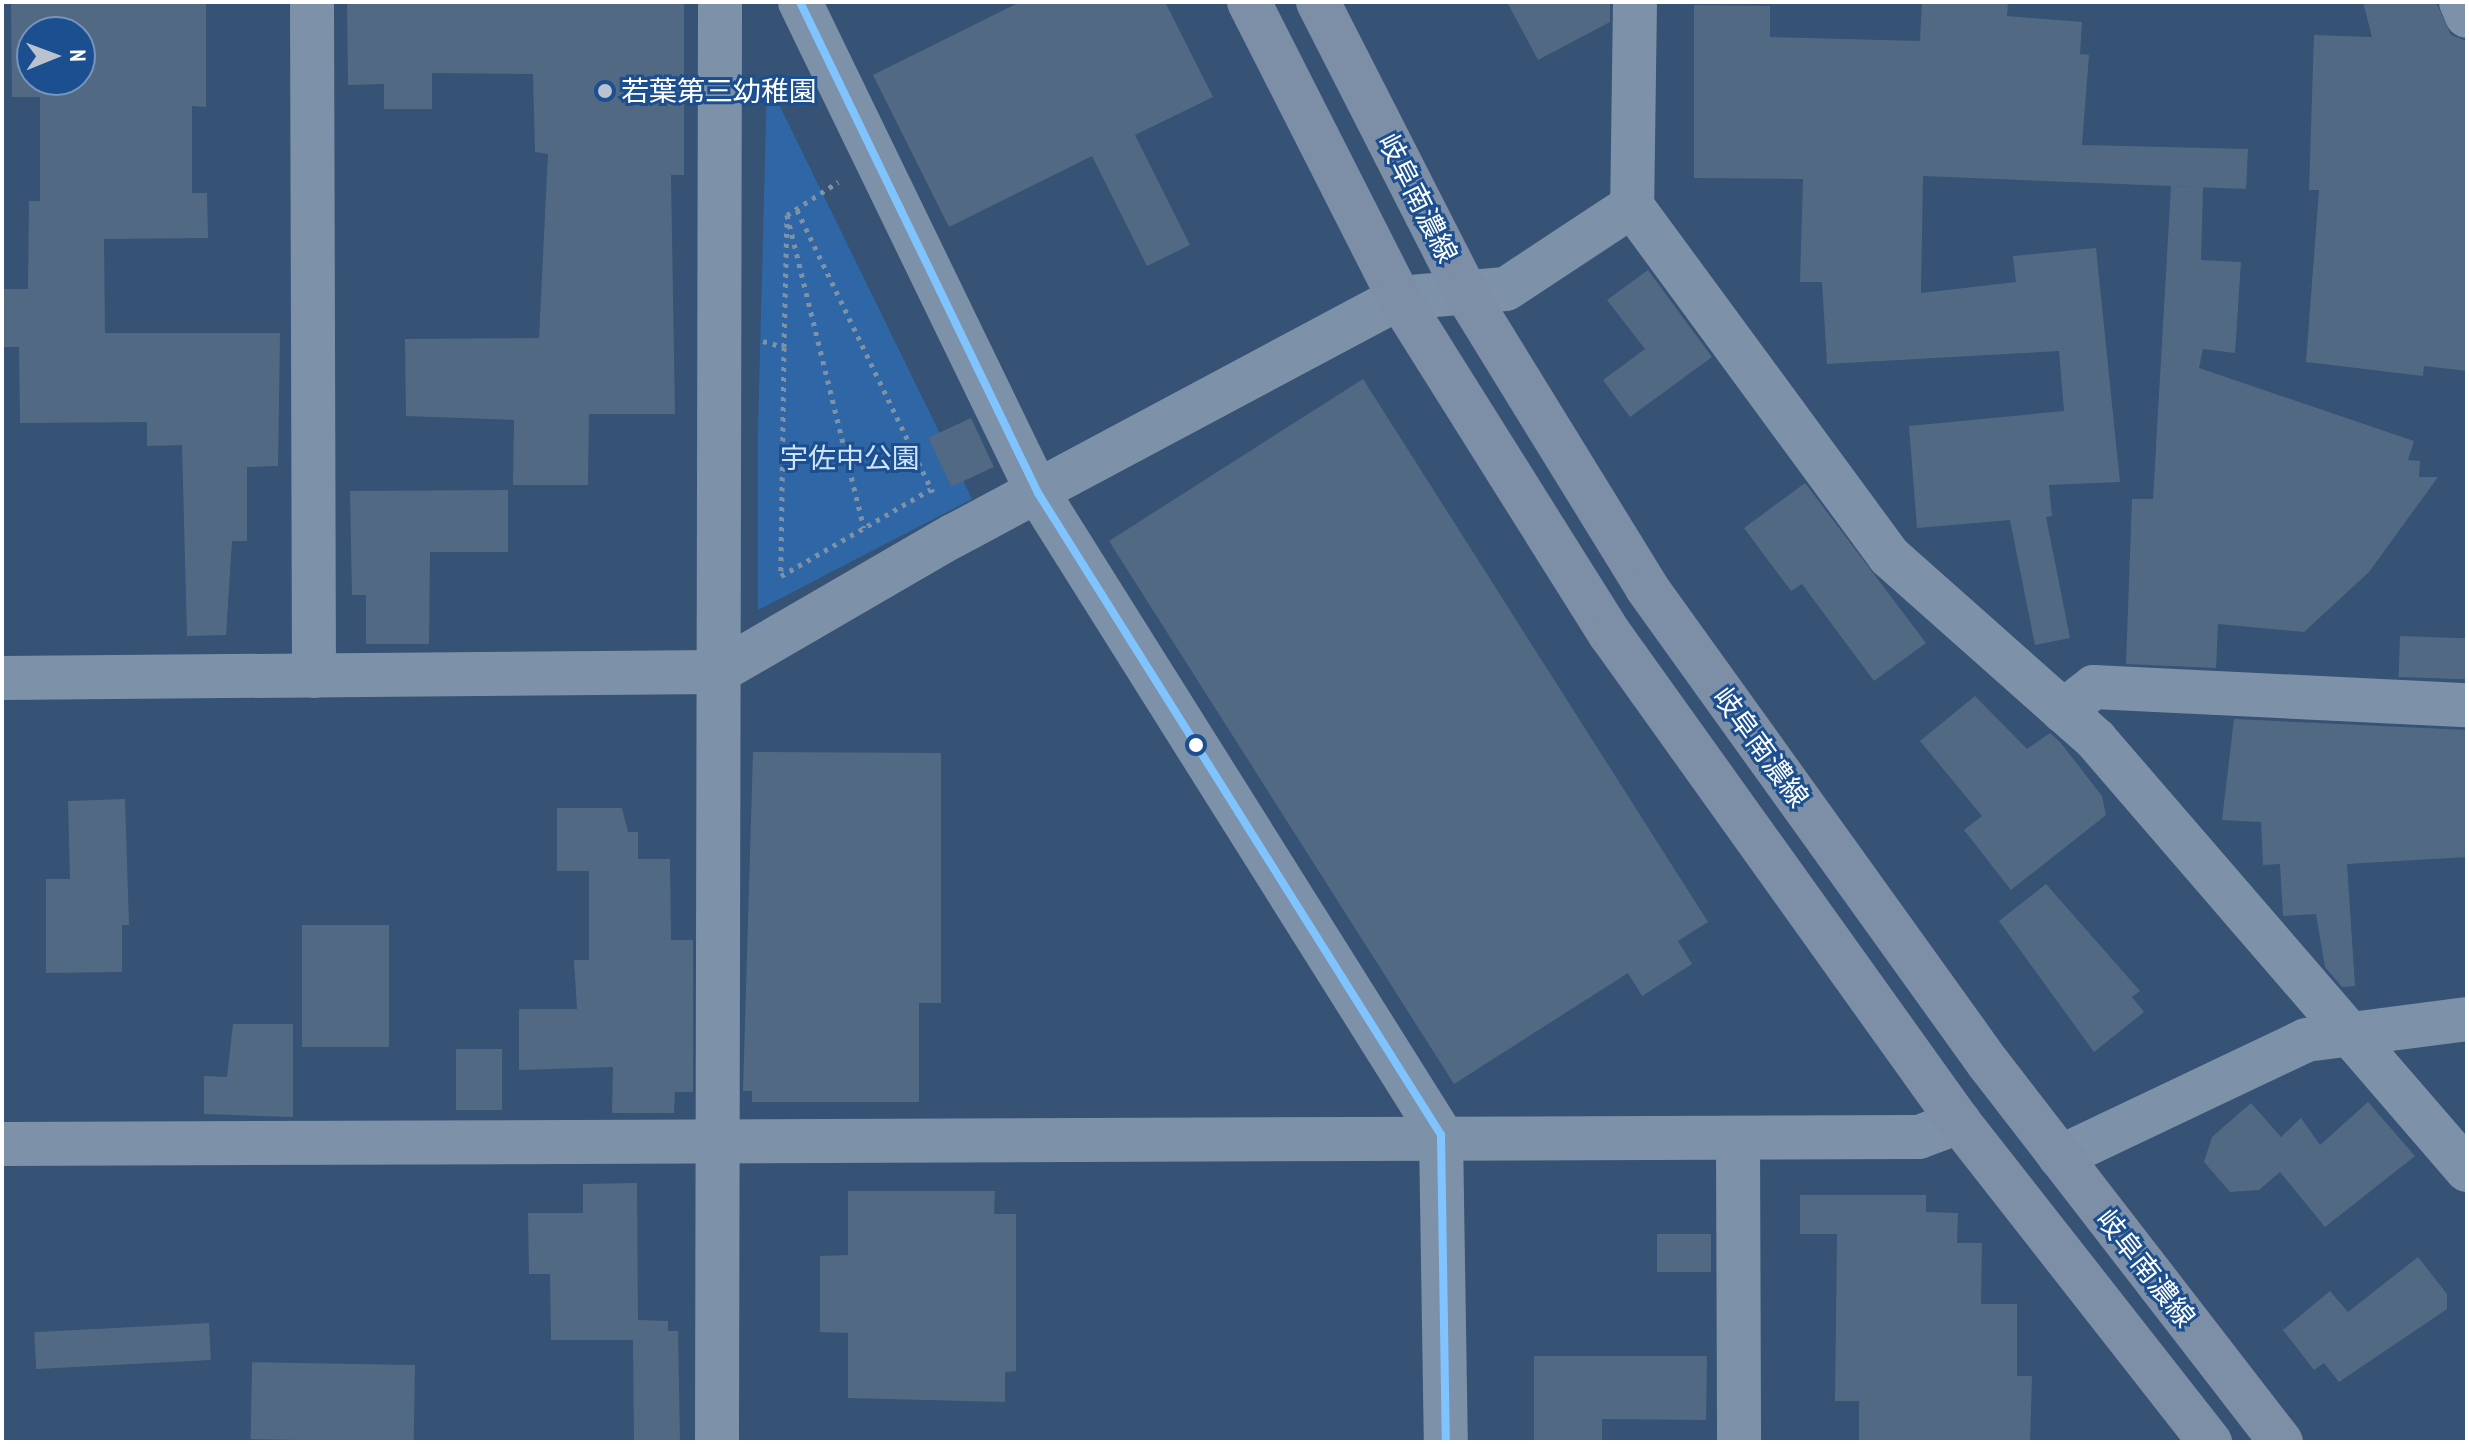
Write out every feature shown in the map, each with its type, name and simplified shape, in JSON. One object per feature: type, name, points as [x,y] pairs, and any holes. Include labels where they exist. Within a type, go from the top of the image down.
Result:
[{"type":"main road","name":"岐阜南濃線","points":[[1249,2],[1399,298],[1610,634],[1959,1122],[2210,1442]]},
{"type":"main road","name":"岐阜南濃線","points":[[1318,2],[1467,295],[1647,588],[2060,1157],[2281,1442]]},
{"type":"street","points":[[312,2],[314,676]]},
{"type":"street","points":[[717,1442],[720,2]]},
{"type":"street","points":[[800,2],[1038,493],[1441,1135],[1446,1442]]},
{"type":"street","points":[[1635,2],[1632,206],[1889,556],[2063,711],[2467,1170]]},
{"type":"street","points":[[2461,2],[2467,16]]},
{"type":"street","points":[[2,678],[718,672],[953,536],[1399,298],[1467,295],[1506,289],[1632,206]]},
{"type":"street","points":[[2063,711],[2094,687],[2467,705]]},
{"type":"street","points":[[2060,1157],[2306,1040],[2346,1030],[2467,1019]]},
{"type":"street","points":[[2,1144],[716,1142],[1441,1135],[1738,1139],[1919,1137],[1959,1122]]},
{"type":"street","points":[[1738,1139],[1739,1442]]},
{"type":"path","points":[[787,215],[875,157]]},
{"type":"path","points":[[797,210],[953,536]]},
{"type":"path","points":[[787,215],[781,576],[931,489]]},
{"type":"path","points":[[787,215],[864,528]]},
{"type":"path","points":[[717,328],[784,347]]},
{"type":"green space","name":"宇佐中公園","points":[[767,80],[972,499],[758,610],[758,430]]},
{"type":"building","points":[[11,2],[206,2],[206,107],[192,106],[192,193],[207,193],[208,238],[104,239],[105,333],[280,333],[278,466],[247,467],[247,541],[232,541],[226,635],[187,636],[182,445],[147,446],[147,422],[20,423],[19,347],[2,347],[2,289],[28,289],[29,201],[40,201],[40,97],[12,97]]},
{"type":"building","points":[[347,2],[684,2],[684,175],[671,175],[675,414],[589,414],[588,485],[513,485],[514,420],[406,416],[405,339],[539,338],[548,154],[535,152],[533,74],[432,73],[432,109],[384,109],[384,84],[348,85]]},
{"type":"building","points":[[1020,2],[1165,2],[1213,97],[1135,135],[1190,245],[1147,266],[1092,156],[949,227],[873,75]]},
{"type":"building","points":[[1507,2],[1610,2],[1610,22],[1538,60]]},
{"type":"building","points":[[1922,2],[2008,2],[2007,16],[2082,22],[2080,54],[2089,55],[2082,145],[2248,149],[2246,189],[1923,176],[1921,293],[2016,282],[2013,256],[2096,248],[2120,482],[2049,485],[2052,516],[2046,517],[2070,638],[2035,645],[2010,520],[1917,528],[1909,426],[2064,411],[2059,351],[1827,364],[1822,282],[1800,282],[1803,179],[1694,178],[1694,5],[1770,6],[1770,37],[1920,41]]},
{"type":"building","points":[[2363,2],[2436,2],[2451,35],[2467,41],[2467,371],[2424,366],[2423,376],[2306,362],[2319,190],[2309,190],[2314,35],[2372,37]]},
{"type":"building","points":[[2171,186],[2203,187],[2201,260],[2241,262],[2235,353],[2203,349],[2199,368],[2414,441],[2408,460],[2420,461],[2419,477],[2438,477],[2369,572],[2304,632],[2218,624],[2216,668],[2126,664],[2132,499],[2153,499]]},
{"type":"building","points":[[1648,270],[1712,357],[1630,417],[1603,380],[1645,349],[1607,300]]},
{"type":"building","points":[[1363,379],[1708,922],[1678,941],[1692,964],[1642,996],[1628,973],[1454,1084],[1109,541]]},
{"type":"building","points":[[971,418],[994,467],[951,487],[928,438]]},
{"type":"building","points":[[1805,483],[1926,643],[1874,681],[1802,584],[1791,591],[1744,528]]},
{"type":"building","points":[[508,490],[508,552],[430,552],[429,644],[366,644],[366,595],[352,595],[350,491]]},
{"type":"building","points":[[2400,636],[2467,638],[2466,679],[2399,677]]},
{"type":"building","points":[[1975,696],[2027,749],[2050,733],[2060,742],[2102,796],[2106,815],[2011,890],[1964,830],[1982,816],[1920,741]]},
{"type":"building","points":[[2234,719],[2467,730],[2467,857],[2347,864],[2355,986],[2342,987],[2325,967],[2316,914],[2283,916],[2280,864],[2263,865],[2261,822],[2222,820]]},
{"type":"building","points":[[753,752],[941,753],[941,1003],[919,1003],[919,1102],[752,1102],[752,1091],[743,1091]]},
{"type":"building","points":[[125,799],[129,925],[122,925],[122,972],[46,973],[46,879],[70,879],[68,801]]},
{"type":"building","points":[[557,808],[622,808],[628,832],[638,832],[638,859],[670,859],[671,940],[693,940],[693,1092],[675,1092],[674,1113],[612,1113],[613,1067],[519,1070],[519,1009],[577,1009],[574,960],[589,960],[589,871],[557,871]]},
{"type":"building","points":[[2046,884],[2140,991],[2132,997],[2144,1012],[2094,1052],[1999,921]]},
{"type":"building","points":[[302,925],[389,925],[389,1047],[302,1047]]},
{"type":"building","points":[[233,1024],[293,1024],[293,1117],[204,1114],[204,1076],[227,1077]]},
{"type":"building","points":[[456,1049],[502,1049],[502,1110],[456,1110]]},
{"type":"building","points":[[2368,1102],[2415,1156],[2325,1227],[2280,1172],[2259,1190],[2230,1192],[2204,1162],[2212,1137],[2251,1103],[2281,1137],[2301,1118],[2320,1145]]},
{"type":"building","points":[[637,1183],[638,1320],[668,1321],[668,1331],[678,1331],[680,1442],[634,1442],[633,1340],[551,1340],[550,1274],[529,1274],[528,1213],[583,1213],[583,1184]]},
{"type":"building","points":[[848,1191],[995,1191],[994,1214],[1016,1214],[1016,1371],[1005,1372],[1005,1402],[848,1398],[848,1333],[820,1332],[820,1256],[848,1255]]},
{"type":"building","points":[[1800,1195],[1926,1195],[1926,1212],[1958,1213],[1957,1243],[1982,1243],[1981,1304],[2017,1304],[2017,1376],[2032,1376],[2030,1442],[1859,1442],[1859,1401],[1835,1401],[1837,1234],[1800,1234]]},
{"type":"building","points":[[1657,1234],[1711,1234],[1711,1272],[1657,1272]]},
{"type":"building","points":[[2418,1257],[2447,1294],[2447,1309],[2339,1382],[2324,1363],[2314,1370],[2283,1330],[2330,1291],[2348,1312]]},
{"type":"building","points":[[209,1323],[211,1360],[36,1369],[34,1332]]},
{"type":"building","points":[[1534,1356],[1707,1356],[1706,1420],[1602,1419],[1602,1442],[1534,1442]]},
{"type":"building","points":[[252,1362],[415,1365],[414,1442],[251,1439]]},
{"type":"transit line","points":[[800,2],[1038,493],[1441,1135],[1446,1442]]},
{"type":"place","name":"若葉第三幼稚園","points":[[605,91]]}]
